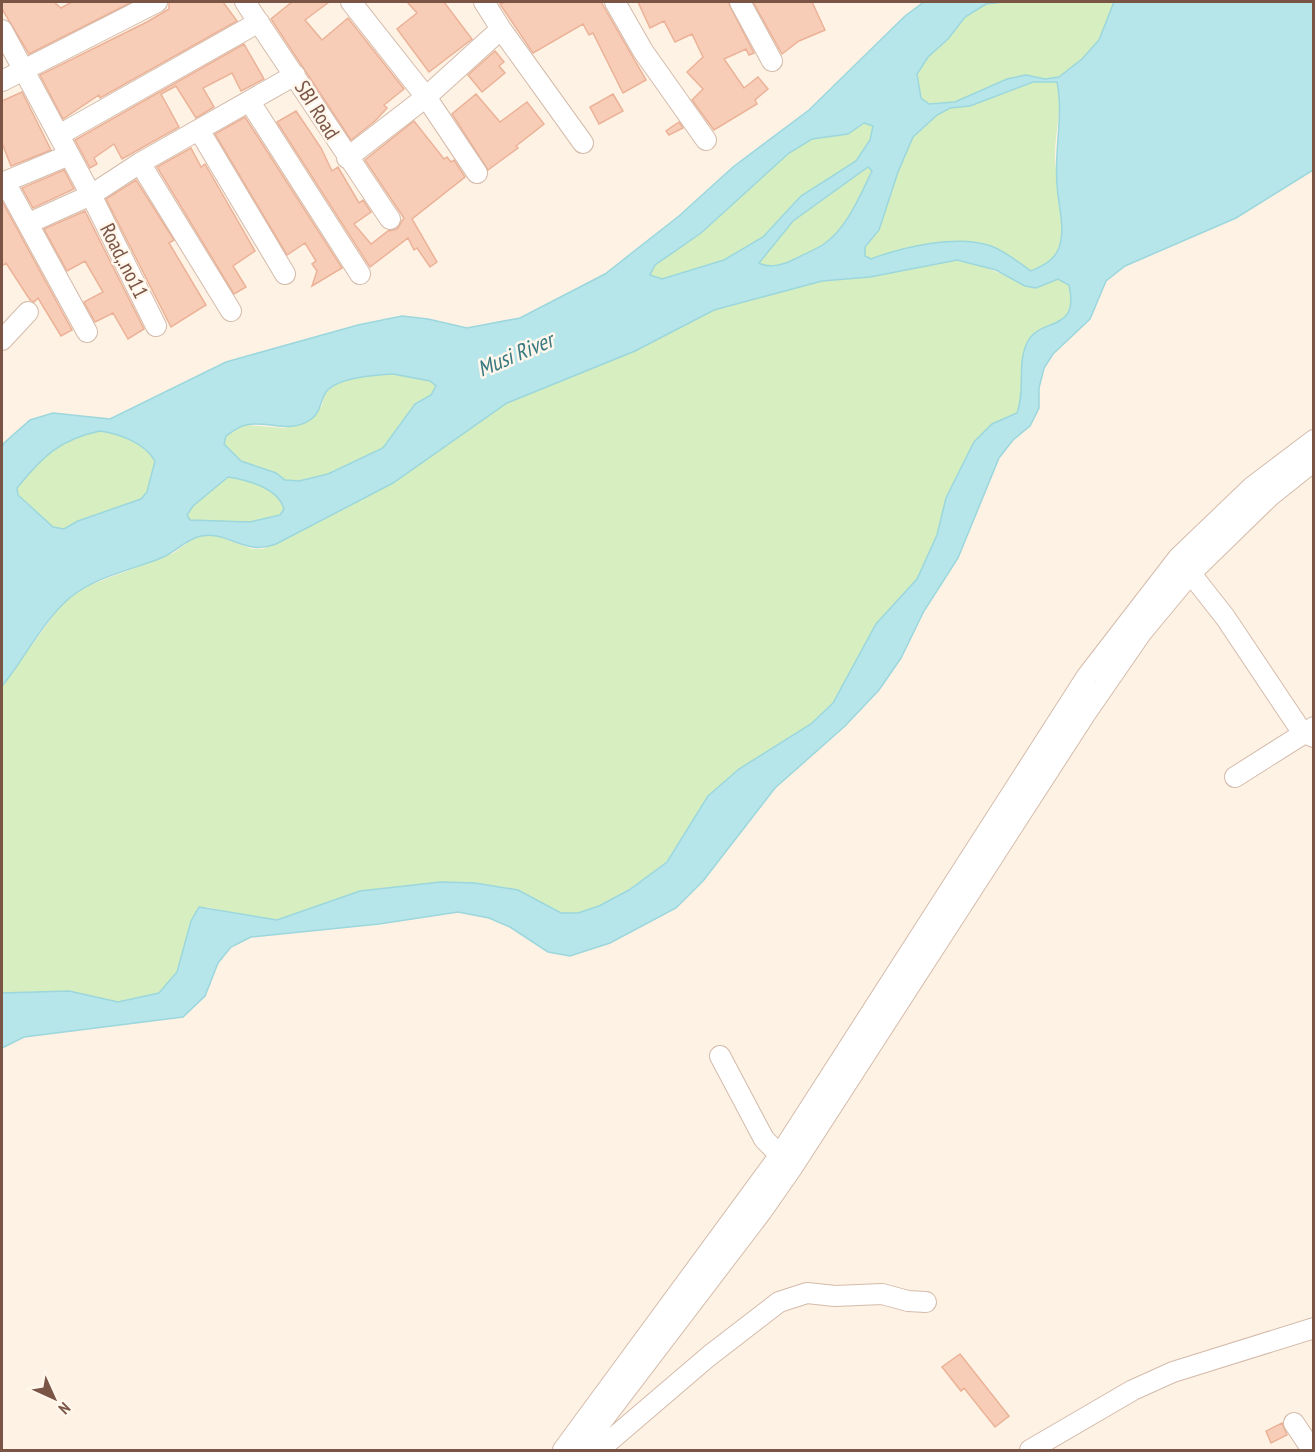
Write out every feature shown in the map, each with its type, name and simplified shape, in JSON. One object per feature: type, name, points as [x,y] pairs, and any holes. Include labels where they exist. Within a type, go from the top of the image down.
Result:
[{"type":"street","points":[[2,81],[24,72],[157,2]]},
{"type":"street","points":[[351,2],[426,97],[477,173]]},
{"type":"street","points":[[484,2],[583,143]]},
{"type":"street","points":[[615,2],[643,51],[706,140]]},
{"type":"street","points":[[740,2],[772,61]]},
{"type":"street","points":[[59,135],[255,9]]},
{"type":"street","name":"SBI Road","points":[[255,9],[347,158],[390,219]]},
{"type":"street","points":[[347,158],[426,97],[501,29]]},
{"type":"street","name":"Road,.no11","points":[[2,30],[91,195],[156,326]]},
{"type":"street","points":[[29,223],[91,195],[140,163],[295,75]]},
{"type":"street","points":[[250,102],[360,274]]},
{"type":"street","points":[[199,130],[285,274]]},
{"type":"street","points":[[69,155],[3,183],[29,223],[87,332]]},
{"type":"street","points":[[140,163],[231,311]]},
{"type":"street","points":[[2,340],[28,312]]},
{"type":"street","points":[[580,1450],[762,1211],[786,1162],[1087,676],[1178,558],[1251,488],[1314,440]]},
{"type":"street","points":[[563,1450],[786,1162],[1142,632],[1191,573],[1269,497],[1314,461]]},
{"type":"street","points":[[1178,558],[1310,732],[1235,777]]},
{"type":"street","points":[[720,1056],[764,1139],[786,1162]]},
{"type":"street","points":[[599,1450],[709,1356],[778,1302],[807,1293],[835,1296],[882,1294],[908,1301],[926,1302]]},
{"type":"street","points":[[1030,1450],[1133,1390],[1173,1372],[1314,1328]]},
{"type":"street","points":[[1294,1424],[1312,1450]]},
{"type":"green space","points":[[1114,2],[1099,40],[1082,59],[1059,77],[1045,79],[1026,75],[955,102],[929,104],[921,98],[917,74],[928,57],[948,39],[965,17],[986,4]]},
{"type":"green space","points":[[1033,82],[1057,82],[1059,93],[1055,156],[1063,226],[1059,248],[1054,256],[1047,263],[1031,271],[993,251],[953,244],[912,247],[871,259],[865,256],[865,247],[879,230],[898,171],[913,137],[937,115],[950,108],[970,106]]},
{"type":"green space","points":[[865,123],[873,126],[870,140],[856,161],[801,196],[763,237],[724,260],[662,279],[650,275],[655,265],[701,233],[789,153],[812,139],[848,134]]},
{"type":"green space","points":[[868,167],[872,171],[858,201],[840,229],[832,237],[824,244],[787,263],[772,266],[759,263],[793,221]]},
{"type":"green space","points":[[957,260],[988,268],[1036,288],[1058,279],[1069,285],[1071,295],[1068,311],[1060,321],[1036,332],[1022,362],[1021,402],[1017,413],[992,424],[974,442],[946,498],[937,535],[917,579],[876,624],[833,703],[811,724],[739,769],[708,796],[666,862],[629,890],[599,906],[578,913],[561,913],[518,890],[475,883],[441,882],[360,891],[277,920],[239,915],[207,907],[191,921],[177,972],[159,993],[118,1002],[69,991],[2,993],[2,686],[62,604],[85,587],[174,553],[195,537],[215,535],[252,549],[262,549],[276,544],[393,483],[507,403],[580,373],[714,310],[822,281],[870,277]]},
{"type":"green space","points":[[393,374],[431,381],[436,386],[431,395],[415,404],[383,448],[329,474],[299,481],[285,480],[276,473],[241,461],[224,444],[226,436],[245,425],[286,428],[322,406],[326,393],[340,383],[358,377]]},
{"type":"green space","points":[[100,431],[131,440],[145,449],[155,461],[147,492],[141,499],[78,521],[64,530],[53,527],[18,495],[17,488],[44,458],[63,444],[86,434]]},
{"type":"green space","points":[[228,477],[244,480],[268,490],[275,495],[284,509],[280,515],[250,522],[190,520],[187,515],[193,506]]},
{"type":"water","name":"Musi River","points":[[924,2],[1003,2],[986,4],[965,17],[948,39],[928,57],[917,74],[921,98],[929,104],[955,102],[1007,79],[1026,75],[1045,79],[1059,77],[1082,59],[1099,40],[1114,2],[1313,2],[1313,170],[1236,218],[1125,266],[1106,281],[1090,319],[1053,354],[1044,368],[1039,388],[1039,408],[1030,426],[1013,440],[999,458],[958,558],[924,611],[901,658],[879,690],[845,726],[775,788],[703,881],[676,908],[610,943],[570,956],[548,952],[510,927],[489,918],[458,912],[379,924],[251,937],[231,947],[218,963],[205,996],[183,1017],[24,1037],[2,1048],[2,993],[69,991],[118,1002],[159,993],[177,972],[191,921],[199,907],[277,920],[360,891],[441,882],[475,883],[518,890],[561,913],[578,913],[599,906],[629,890],[667,862],[708,796],[739,769],[811,724],[833,703],[876,624],[917,579],[937,535],[946,498],[974,442],[992,424],[1017,413],[1021,395],[1024,349],[1034,334],[1058,322],[1069,311],[1071,300],[1069,285],[1058,279],[1036,288],[1025,286],[996,270],[957,260],[870,277],[822,281],[714,310],[635,351],[507,403],[393,483],[276,544],[254,547],[218,536],[197,537],[161,558],[109,576],[84,588],[53,614],[2,686],[2,448],[4,443],[30,420],[53,413],[110,419],[226,362],[358,325],[402,316],[467,328],[520,318],[605,274],[679,216],[733,167],[809,110],[905,16]],"holes":[[[1033,82],[1057,82],[1060,107],[1056,171],[1062,232],[1057,253],[1047,263],[1031,271],[991,246],[962,241],[914,246],[871,259],[865,256],[865,247],[879,230],[898,172],[913,137],[937,115],[950,108],[970,106]],[[864,123],[873,126],[870,140],[856,161],[801,196],[763,237],[724,260],[662,279],[650,275],[655,265],[701,233],[789,153],[812,139],[848,134]],[[868,167],[872,171],[846,220],[824,244],[782,264],[768,266],[759,263],[793,221]],[[393,374],[430,381],[436,386],[431,395],[415,404],[383,448],[328,474],[299,481],[285,480],[276,473],[241,461],[224,444],[226,436],[243,426],[302,424],[316,414],[324,395],[331,387],[348,380]],[[100,431],[116,434],[138,444],[155,461],[147,492],[141,499],[78,521],[64,529],[53,527],[18,495],[17,488],[44,458],[74,439]],[[228,477],[244,480],[269,490],[281,502],[284,509],[280,515],[250,522],[190,520],[187,515],[193,506]]]},
{"type":"building","points":[[2,2],[54,2],[61,8],[72,2],[132,2],[29,54],[2,9]]},
{"type":"building","points":[[169,2],[223,2],[237,21],[100,98],[99,95],[63,119],[40,75],[147,22],[169,9]]},
{"type":"building","points":[[292,2],[329,2],[305,20],[322,40],[348,18],[404,89],[384,105],[387,108],[375,121],[351,140],[271,19]]},
{"type":"building","points":[[407,2],[444,2],[472,39],[429,72],[397,29],[417,13]]},
{"type":"building","points":[[505,2],[601,2],[646,80],[623,93],[593,33],[589,35],[583,24],[533,53],[500,4]]},
{"type":"building","points":[[638,2],[728,2],[754,53],[749,55],[746,49],[724,59],[744,88],[758,77],[768,89],[755,100],[757,104],[714,130],[692,100],[703,89],[687,72],[703,57],[692,34],[675,42],[664,21],[650,28]]},
{"type":"building","points":[[753,2],[812,2],[825,30],[799,41],[782,54]]},
{"type":"building","points":[[244,44],[264,79],[241,91],[232,73],[203,88],[214,107],[196,118],[176,86],[161,94],[179,127],[122,159],[114,144],[94,158],[97,164],[90,168],[75,140]]},
{"type":"building","points":[[495,51],[504,62],[499,66],[505,73],[482,92],[468,75]]},
{"type":"building","points":[[22,92],[51,150],[11,166],[2,143],[2,101]]},
{"type":"building","points":[[476,94],[500,122],[527,102],[544,124],[516,146],[518,148],[488,170],[452,114]]},
{"type":"building","points":[[613,94],[623,111],[599,124],[590,107]]},
{"type":"building","points":[[296,111],[321,148],[332,171],[338,167],[359,203],[363,200],[371,212],[354,224],[371,244],[388,231],[397,229],[404,218],[365,160],[414,121],[444,159],[447,157],[451,162],[454,160],[465,177],[412,219],[437,262],[430,267],[417,248],[414,250],[408,238],[370,267],[277,122]]},
{"type":"building","points":[[245,117],[342,268],[312,286],[317,271],[312,264],[316,261],[305,243],[287,255],[215,134]]},
{"type":"building","points":[[679,122],[683,128],[669,135],[666,131]]},
{"type":"building","points":[[191,148],[201,167],[205,164],[255,251],[233,266],[246,287],[234,294],[157,167]]},
{"type":"building","points":[[64,170],[74,189],[33,208],[22,188]]},
{"type":"building","points":[[136,180],[174,240],[169,243],[206,305],[171,327],[106,199]]},
{"type":"building","points":[[2,201],[72,330],[61,336],[38,298],[34,302],[30,300],[6,263],[2,266]]},
{"type":"building","points":[[85,211],[144,329],[128,339],[113,313],[95,322],[84,302],[103,292],[85,261],[67,271],[44,229]]},
{"type":"building","points":[[960,1354],[1009,1416],[995,1427],[964,1388],[961,1391],[942,1367]]},
{"type":"building","points":[[1282,1423],[1287,1435],[1271,1443],[1266,1431]]}]
